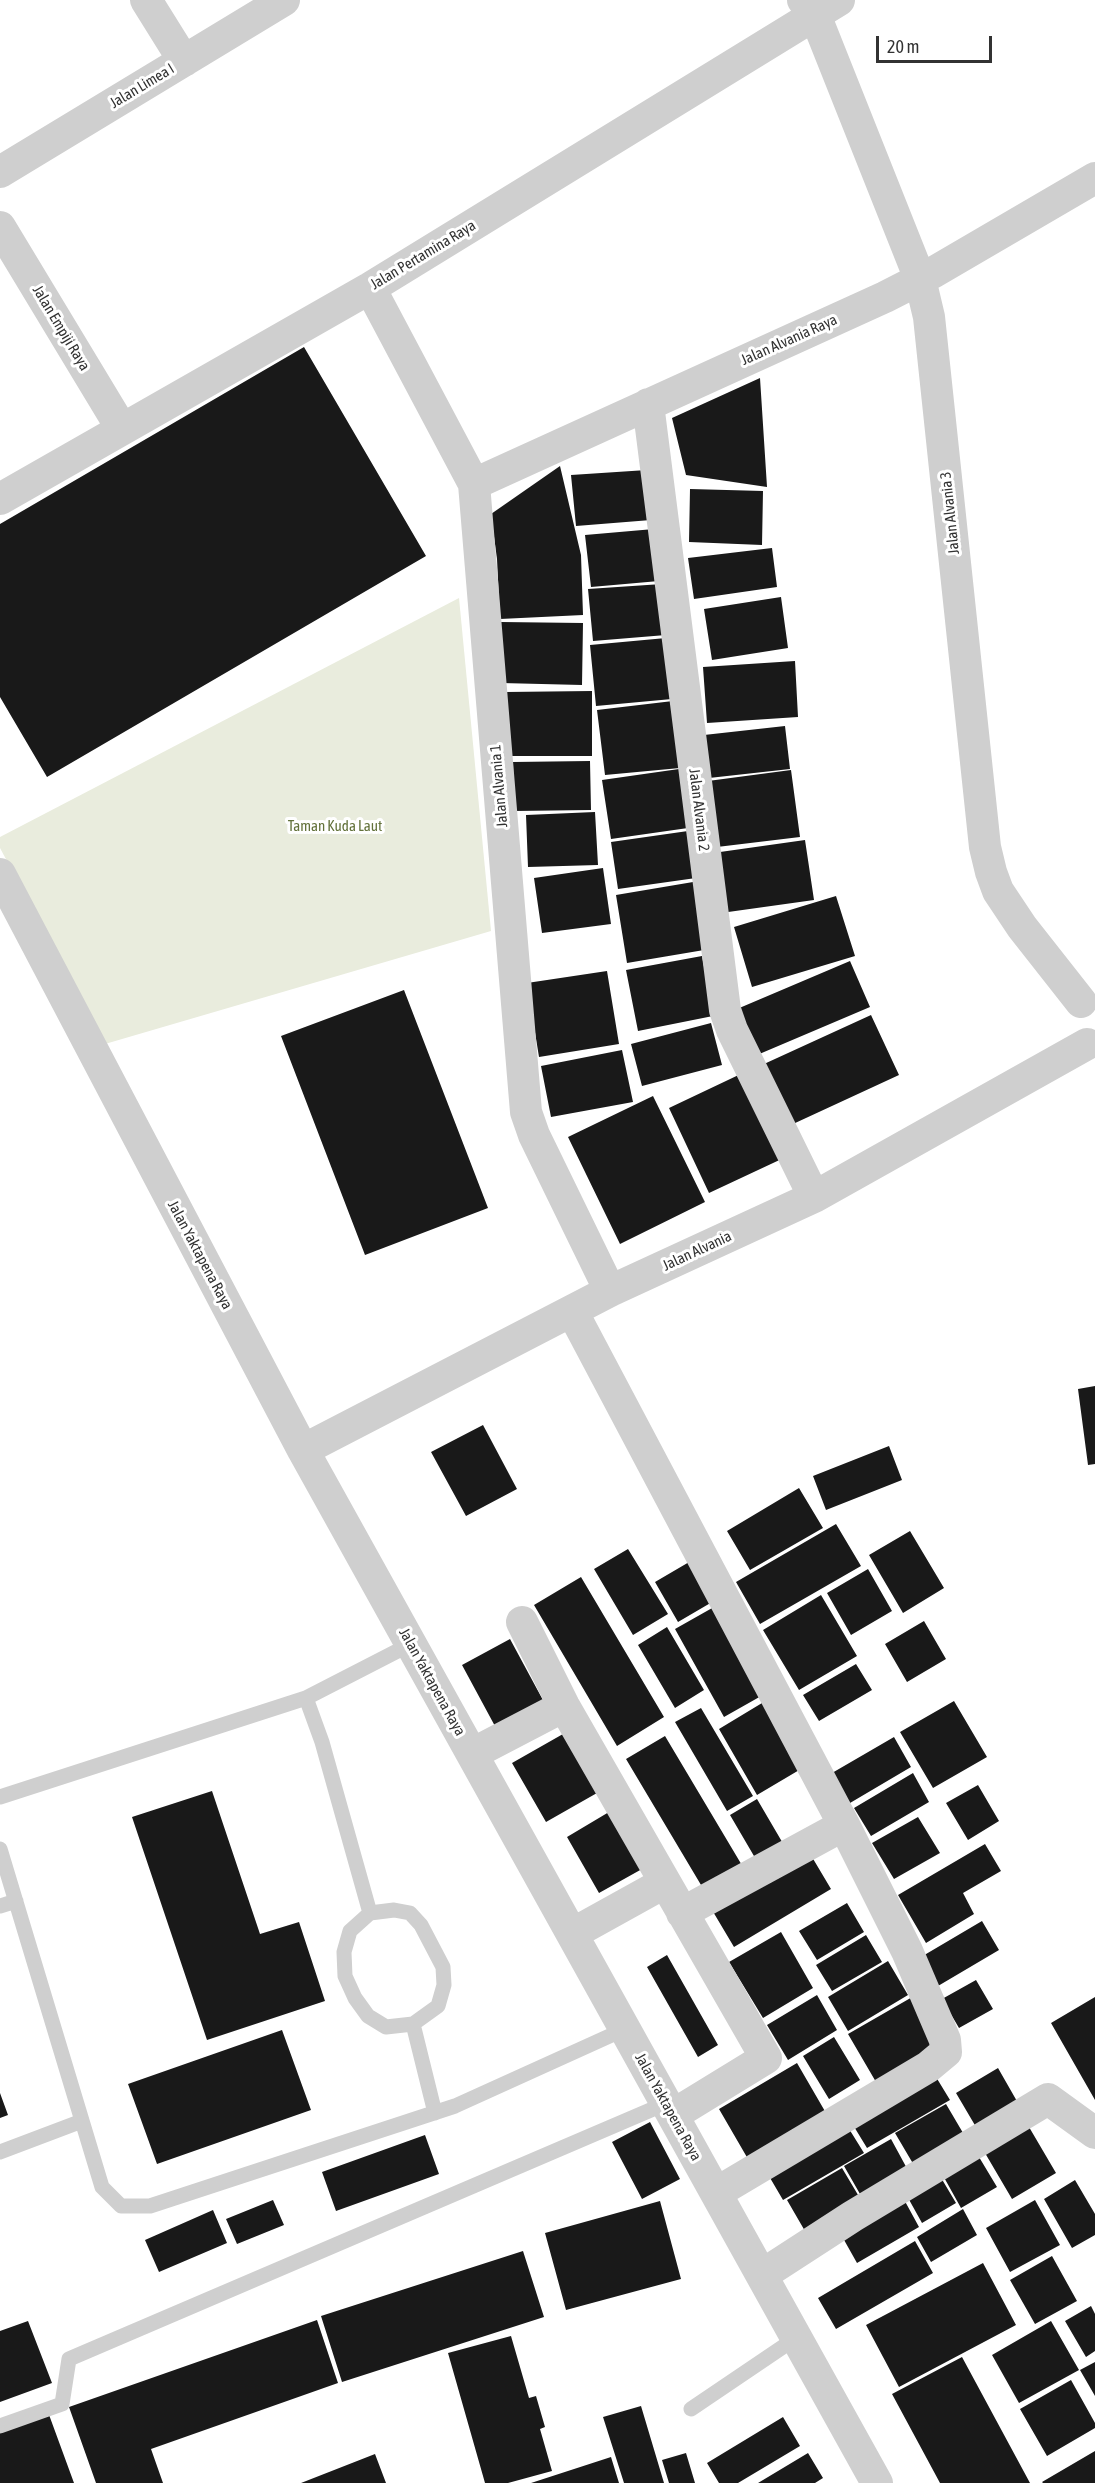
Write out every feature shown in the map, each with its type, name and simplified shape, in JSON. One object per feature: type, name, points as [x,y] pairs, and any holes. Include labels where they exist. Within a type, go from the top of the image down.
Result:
[{"type":"street","points":[[146,0],[184,61]]},
{"type":"street","name":"Jalan Limea I","points":[[0,172],[285,0]]},
{"type":"street","name":"Jalan Alvania 3","points":[[819,5],[920,279],[931,329],[985,847],[998,891],[1022,927],[1088,1001]]},
{"type":"street","name":"Jalan Pertamina Raya","points":[[0,499],[122,429],[188,400],[819,5]]},
{"type":"street","name":"Jalan Alvania Raya","points":[[474,484],[920,279],[1095,178]]},
{"type":"street","name":"Jalan Empiji Raya","points":[[0,227],[122,429]]},
{"type":"street","name":"Jalan Alvania 1","points":[[370,288],[474,484],[526,1112],[534,1135],[610,1291]]},
{"type":"street","name":"Jalan Alvania 2","points":[[648,404],[724,1010],[814,1197]]},
{"type":"street","name":"Jalan Yaktapena Raya","points":[[0,874],[303,1450],[877,2483]]},
{"type":"street","points":[[1088,1001],[1074,1009],[1071,1020],[1072,1030],[1078,1038],[1091,1044]]},
{"type":"street","name":"Jalan Alvania","points":[[303,1450],[610,1291],[814,1197],[1091,1044]]},
{"type":"street","points":[[572,1311],[844,1826],[940,2024],[945,2040],[946,2052],[928,2067],[716,2193]]},
{"type":"street","points":[[522,1622],[564,1706],[766,2058],[670,2109]]},
{"type":"street","points":[[472,1754],[564,1706]]},
{"type":"street","points":[[682,1913],[844,1826]]},
{"type":"street","points":[[572,1934],[664,1883]]},
{"type":"street","points":[[762,2276],[853,2216],[1048,2099],[1095,2133]]},
{"type":"lane","points":[[0,1797],[306,1698],[411,1644]]},
{"type":"lane","points":[[306,1698],[322,1742],[370,1913]]},
{"type":"lane","points":[[0,1849],[102,2187],[121,2206],[150,2206],[455,2106],[625,2029]]},
{"type":"lane","points":[[0,1906],[16,1901]]},
{"type":"lane","points":[[394,1910],[410,1913],[430,1941],[442,1967],[444,1985],[438,2006],[413,2024],[386,2027],[368,2016],[355,1998],[345,1976],[344,1952],[350,1931],[370,1913],[394,1910]]},
{"type":"lane","points":[[413,2024],[435,2113]]},
{"type":"lane","points":[[0,2426],[62,2404],[69,2359],[670,2109]]},
{"type":"lane","points":[[0,2152],[82,2121]]},
{"type":"lane","points":[[691,2409],[796,2338]]},
{"type":"green space","name":"Taman Kuda Laut","points":[[459,598],[491,931],[105,1044],[0,848],[0,837]]},
{"type":"building","points":[[304,347],[426,556],[47,777],[0,697],[0,524]]},
{"type":"building","points":[[760,378],[767,487],[686,475],[672,418]]},
{"type":"building","points":[[560,466],[581,555],[583,615],[500,619],[497,559],[491,514]]},
{"type":"building","points":[[647,470],[651,520],[576,526],[571,475]]},
{"type":"building","points":[[690,489],[763,491],[762,545],[689,542]]},
{"type":"building","points":[[654,529],[659,581],[591,587],[585,535]]},
{"type":"building","points":[[772,548],[777,587],[694,599],[688,558]]},
{"type":"building","points":[[662,584],[666,635],[593,641],[588,589]]},
{"type":"building","points":[[781,597],[788,648],[712,660],[704,609]]},
{"type":"building","points":[[501,622],[583,623],[582,685],[501,683]]},
{"type":"building","points":[[666,638],[672,699],[596,706],[590,645]]},
{"type":"building","points":[[795,661],[798,717],[707,723],[703,667]]},
{"type":"building","points":[[592,691],[592,756],[506,756],[506,692]]},
{"type":"building","points":[[673,701],[680,768],[605,775],[597,710]]},
{"type":"building","points":[[785,726],[790,769],[709,778],[704,735]]},
{"type":"building","points":[[590,761],[591,810],[514,811],[513,762]]},
{"type":"building","points":[[679,769],[688,828],[611,839],[602,780]]},
{"type":"building","points":[[791,770],[800,837],[717,847],[708,781]]},
{"type":"building","points":[[595,812],[598,865],[528,867],[526,815]]},
{"type":"building","points":[[688,831],[696,878],[618,889],[611,842]]},
{"type":"building","points":[[805,840],[814,900],[721,913],[713,853]]},
{"type":"building","points":[[603,868],[611,924],[542,933],[534,878]]},
{"type":"building","points":[[699,881],[710,949],[627,963],[616,895]]},
{"type":"building","points":[[836,896],[855,956],[752,987],[734,927]]},
{"type":"building","points":[[702,956],[713,1016],[638,1031],[626,970]]},
{"type":"building","points":[[850,961],[870,1007],[757,1055],[737,1009]]},
{"type":"building","points":[[607,971],[619,1044],[539,1057],[527,983]]},
{"type":"building","points":[[404,990],[488,1208],[365,1255],[281,1036]]},
{"type":"building","points":[[871,1015],[899,1075],[793,1124],[764,1064]]},
{"type":"building","points":[[711,1023],[722,1065],[642,1086],[631,1044]]},
{"type":"building","points":[[622,1050],[633,1102],[551,1117],[541,1066]]},
{"type":"building","points":[[747,1071],[788,1156],[709,1193],[669,1108]]},
{"type":"building","points":[[653,1096],[705,1202],[620,1244],[568,1137]]},
{"type":"building","points":[[1095,1386],[1095,1464],[1088,1465],[1078,1389]]},
{"type":"building","points":[[483,1425],[517,1489],[466,1516],[431,1452]]},
{"type":"building","points":[[889,1446],[902,1480],[826,1510],[813,1476]]},
{"type":"building","points":[[799,1488],[823,1528],[750,1570],[727,1531]]},
{"type":"building","points":[[836,1524],[861,1566],[760,1624],[736,1582]]},
{"type":"building","points":[[910,1531],[944,1588],[903,1613],[869,1555]]},
{"type":"building","points":[[628,1549],[668,1614],[633,1635],[594,1569]]},
{"type":"building","points":[[696,1558],[719,1598],[678,1622],[655,1582]]},
{"type":"building","points":[[868,1569],[892,1611],[851,1635],[827,1593]]},
{"type":"building","points":[[581,1577],[664,1717],[617,1746],[534,1605]]},
{"type":"building","points":[[821,1595],[857,1656],[799,1690],[763,1630]]},
{"type":"building","points":[[721,1603],[770,1691],[724,1717],[675,1629]]},
{"type":"building","points":[[924,1621],[946,1659],[907,1682],[885,1644]]},
{"type":"building","points":[[667,1627],[704,1690],[675,1708],[638,1645]]},
{"type":"building","points":[[510,1639],[544,1702],[496,1728],[462,1665]]},
{"type":"building","points":[[856,1664],[872,1690],[819,1721],[803,1695]]},
{"type":"building","points":[[767,1700],[806,1766],[757,1795],[719,1729]]},
{"type":"building","points":[[954,1701],[987,1757],[933,1788],[900,1732]]},
{"type":"building","points":[[701,1708],[753,1796],[727,1811],[675,1722]]},
{"type":"building","points":[[563,1734],[597,1793],[546,1822],[512,1763]]},
{"type":"building","points":[[665,1736],[743,1867],[704,1890],[626,1759]]},
{"type":"building","points":[[894,1737],[911,1767],[850,1803],[832,1773]]},
{"type":"building","points":[[913,1773],[929,1802],[871,1836],[854,1808]]},
{"type":"building","points":[[978,1785],[999,1821],[968,1840],[946,1803]]},
{"type":"building","points":[[212,1791],[260,1934],[299,1922],[325,2001],[207,2040],[132,1817]]},
{"type":"building","points":[[757,1799],[788,1852],[761,1868],[730,1815]]},
{"type":"building","points":[[609,1812],[642,1869],[599,1893],[567,1837]]},
{"type":"building","points":[[918,1817],[940,1853],[894,1879],[872,1843]]},
{"type":"building","points":[[985,1844],[1001,1871],[963,1893],[974,1914],[926,1943],[898,1895]]},
{"type":"building","points":[[809,1852],[831,1889],[734,1947],[712,1910]]},
{"type":"building","points":[[847,1903],[864,1932],[817,1960],[799,1931]]},
{"type":"building","points":[[982,1921],[999,1950],[938,1986],[921,1957]]},
{"type":"building","points":[[781,1932],[813,1988],[763,2018],[729,1962]]},
{"type":"building","points":[[866,1935],[882,1962],[832,1991],[816,1965]]},
{"type":"building","points":[[667,1955],[718,2045],[698,2057],[647,1967]]},
{"type":"building","points":[[888,1961],[908,1995],[848,2031],[828,1997]]},
{"type":"building","points":[[976,1980],[993,2009],[959,2028],[942,1999]]},
{"type":"building","points":[[817,1995],[837,2030],[788,2060],[767,2025]]},
{"type":"building","points":[[914,1996],[941,2043],[876,2082],[848,2034]]},
{"type":"building","points":[[1095,1997],[1095,2100],[1051,2023]]},
{"type":"building","points":[[282,2030],[311,2110],[157,2164],[128,2084]]},
{"type":"building","points":[[834,2037],[860,2080],[829,2099],[803,2056]]},
{"type":"building","points":[[797,2063],[826,2113],[748,2159],[719,2109]]},
{"type":"building","points":[[998,2068],[1018,2103],[976,2127],[956,2093]]},
{"type":"building","points":[[936,2077],[950,2100],[867,2148],[853,2125]]},
{"type":"building","points":[[0,2093],[8,2115],[0,2118]]},
{"type":"building","points":[[946,2104],[966,2138],[915,2167],[895,2133]]},
{"type":"building","points":[[650,2122],[680,2179],[642,2199],[612,2142]]},
{"type":"building","points":[[846,2124],[864,2153],[783,2200],[766,2171]]},
{"type":"building","points":[[1029,2127],[1056,2173],[1012,2199],[985,2153]]},
{"type":"building","points":[[425,2135],[439,2174],[336,2211],[322,2172]]},
{"type":"building","points":[[891,2139],[910,2174],[864,2201],[844,2166]]},
{"type":"building","points":[[976,2152],[997,2187],[961,2208],[941,2172]]},
{"type":"building","points":[[842,2168],[864,2205],[809,2238],[787,2200]]},
{"type":"building","points":[[940,2176],[956,2203],[922,2223],[907,2196]]},
{"type":"building","points":[[1075,2180],[1095,2214],[1095,2235],[1072,2248],[1044,2199]]},
{"type":"building","points":[[901,2194],[919,2227],[857,2263],[839,2231]]},
{"type":"building","points":[[273,2200],[284,2225],[237,2244],[226,2219]]},
{"type":"building","points":[[1035,2200],[1060,2245],[1010,2272],[986,2228]]},
{"type":"building","points":[[660,2201],[681,2279],[566,2310],[545,2233]]},
{"type":"building","points":[[963,2209],[977,2235],[931,2262],[917,2237]]},
{"type":"building","points":[[213,2210],[227,2243],[159,2272],[145,2240]]},
{"type":"building","points":[[915,2241],[933,2273],[836,2329],[818,2298]]},
{"type":"building","points":[[523,2251],[544,2317],[342,2382],[321,2316]]},
{"type":"building","points":[[1052,2256],[1077,2301],[1035,2324],[1010,2280]]},
{"type":"building","points":[[983,2263],[1016,2325],[899,2387],[866,2325]]},
{"type":"building","points":[[1091,2306],[1095,2314],[1095,2351],[1086,2357],[1065,2321]]},
{"type":"building","points":[[317,2320],[338,2383],[151,2449],[163,2483],[96,2483],[69,2407]]},
{"type":"building","points":[[28,2321],[52,2383],[0,2402],[0,2331]]},
{"type":"building","points":[[1051,2321],[1079,2370],[1019,2403],[992,2355]]},
{"type":"building","points":[[511,2336],[529,2398],[536,2396],[545,2427],[540,2429],[552,2471],[508,2483],[485,2483],[448,2353]]},
{"type":"building","points":[[962,2357],[1030,2483],[940,2483],[892,2394]]},
{"type":"building","points":[[1095,2362],[1095,2396],[1080,2370]]},
{"type":"building","points":[[1071,2380],[1095,2423],[1095,2428],[1047,2456],[1020,2409]]},
{"type":"building","points":[[641,2406],[664,2483],[624,2483],[603,2417]]},
{"type":"building","points":[[48,2412],[74,2483],[0,2483],[0,2429]]},
{"type":"building","points":[[783,2417],[800,2446],[738,2483],[719,2483],[707,2463]]},
{"type":"building","points":[[1095,2451],[1095,2483],[1042,2482]]},
{"type":"building","points":[[686,2453],[695,2483],[669,2483],[662,2460]]},
{"type":"building","points":[[808,2453],[823,2478],[815,2483],[758,2483]]},
{"type":"building","points":[[375,2454],[386,2483],[301,2483]]},
{"type":"building","points":[[611,2457],[619,2483],[531,2483]]}]
